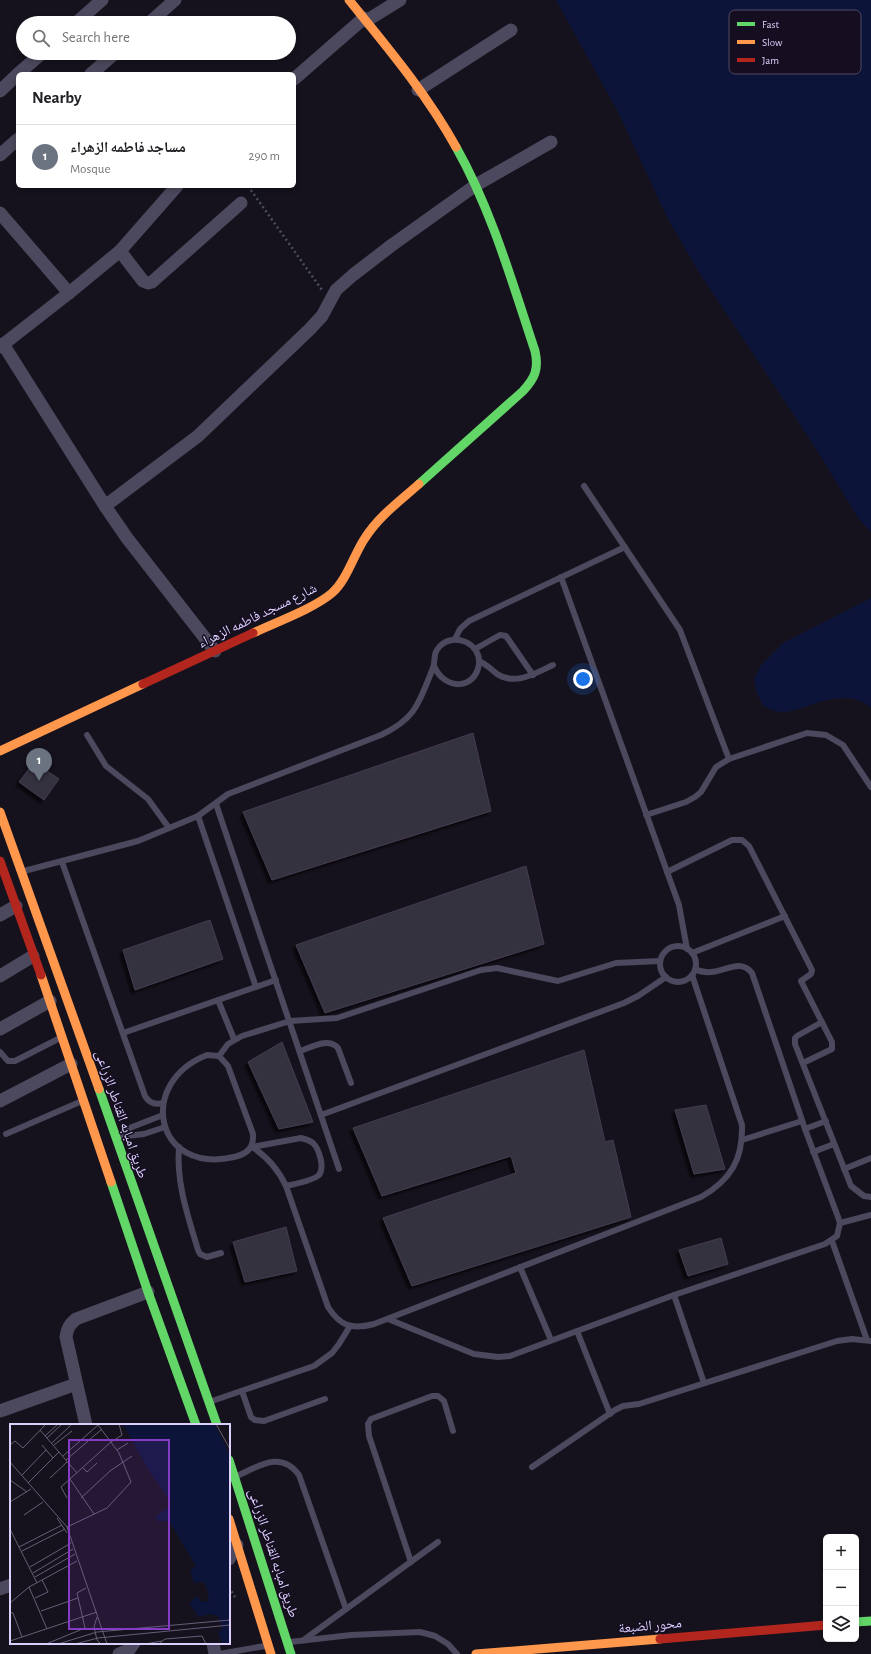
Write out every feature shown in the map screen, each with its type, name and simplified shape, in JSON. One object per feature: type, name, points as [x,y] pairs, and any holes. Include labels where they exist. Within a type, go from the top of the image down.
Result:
[{"type":"main road","points":[[349,0],[400,62],[418,90],[438,115],[476,185]]},
{"type":"main road","name":"شارع مسجد فاطمه الزهراء","points":[[0,751],[215,652],[310,606],[331,594],[338,587],[374,523],[522,391],[536,375],[538,368],[535,351],[501,248],[476,185]]},
{"type":"main road","name":"طريق امبابه القناطر الزراعى","points":[[0,812],[217,1424]]},
{"type":"main road","points":[[0,861],[51,1004],[148,1292],[196,1424]]},
{"type":"main road","points":[[98,1145],[115,1137]]},
{"type":"main road","name":"طريق امبابه القناطر الزراعى","points":[[230,1463],[290,1652]]},
{"type":"main road","points":[[230,1522],[271,1654]]},
{"type":"main road","points":[[859,1622],[871,1621]]},
{"type":"main road","name":"محور الضبعة","points":[[476,1654],[823,1625]]},
{"type":"street","points":[[84,16],[102,0]]},
{"type":"street","points":[[157,16],[174,0]]},
{"type":"street","points":[[296,77],[365,19],[400,0]]},
{"type":"street","points":[[418,90],[511,30]]},
{"type":"street","points":[[20,72],[34,60]]},
{"type":"street","points":[[94,72],[107,60]]},
{"type":"street","points":[[0,91],[16,76]]},
{"type":"street","points":[[0,156],[16,142]]},
{"type":"street","points":[[105,506],[198,436],[310,329],[322,316],[336,290],[353,275],[392,244],[476,185],[550,142]]},
{"type":"street","points":[[176,188],[120,251],[2,345],[127,538],[215,652]]},
{"type":"street","points":[[120,251],[144,281],[148,283],[152,282],[241,203]]},
{"type":"street","points":[[0,213],[69,293]]},
{"type":"street","points":[[0,915],[16,906]]},
{"type":"street","points":[[0,976],[33,956]]},
{"type":"street","points":[[0,1029],[51,1004]]},
{"type":"street","points":[[0,1101],[71,1064]]},
{"type":"street","points":[[86,1424],[66,1337],[66,1331],[70,1324],[76,1319],[148,1292]]},
{"type":"street","points":[[0,1411],[76,1384]]},
{"type":"street","points":[[230,1511],[245,1507]]},
{"type":"street","points":[[230,1557],[238,1545]]},
{"type":"street","points":[[0,1589],[10,1585]]},
{"type":"street","points":[[119,1654],[129,1650],[133,1644]]},
{"type":"street","points":[[213,1644],[215,1654]]},
{"type":"lane","points":[[584,486],[680,630],[729,759]]},
{"type":"lane","points":[[455,639],[460,629],[470,621],[625,547]]},
{"type":"lane","points":[[252,1147],[263,1154],[272,1163],[286,1186],[328,1307],[333,1316],[350,1326],[362,1327],[388,1319],[701,1197],[714,1190],[725,1180],[733,1168],[739,1154],[742,1140],[742,1125],[693,972],[695,958],[690,951],[679,905],[561,578]]},
{"type":"lane","points":[[475,649],[500,635],[506,636],[533,675]]},
{"type":"lane","points":[[455,639],[463,640],[475,649],[479,661],[478,669],[467,682],[451,684],[443,680],[437,674],[434,666],[436,651],[447,641],[455,639]]},
{"type":"lane","points":[[479,661],[505,678],[524,679],[554,664]]},
{"type":"lane","points":[[22,872],[130,844],[198,816],[228,794],[393,729],[414,711],[421,700],[427,680],[434,666]]},
{"type":"lane","points":[[646,815],[686,802],[695,797],[701,792],[716,767],[729,759],[807,733],[826,735],[843,745],[871,787]]},
{"type":"lane","points":[[86,735],[106,766],[148,799],[169,828]]},
{"type":"lane","points":[[216,804],[340,1168]]},
{"type":"lane","points":[[198,816],[256,987]]},
{"type":"lane","points":[[667,872],[732,840],[742,840],[750,846],[812,970],[811,974],[801,981],[832,1042],[832,1049],[803,1063]]},
{"type":"lane","points":[[62,862],[145,1096],[152,1103],[163,1103]]},
{"type":"lane","points":[[690,951],[785,916]]},
{"type":"lane","points":[[690,951],[682,946],[670,947],[661,956],[660,961],[662,973],[666,977],[676,982],[688,979],[693,972]]},
{"type":"lane","points":[[219,1056],[234,1039],[290,1021],[337,1018],[490,968],[558,981],[616,963],[660,961]]},
{"type":"lane","points":[[388,1319],[474,1354],[498,1357],[510,1356],[674,1295],[832,1241],[837,1236],[840,1223],[802,1121],[752,973],[744,966],[740,965],[712,973],[693,972]]},
{"type":"lane","points":[[321,1115],[624,1003],[638,996],[666,977]]},
{"type":"lane","points":[[122,1033],[276,980]]},
{"type":"lane","points":[[218,1000],[234,1039]]},
{"type":"lane","points":[[0,1035],[51,1004]]},
{"type":"lane","points":[[822,1022],[795,1038],[795,1044],[851,1186],[857,1192],[871,1197]]},
{"type":"lane","points":[[0,1052],[8,1061],[15,1062],[62,1037]]},
{"type":"lane","points":[[300,1051],[325,1043],[334,1045],[338,1048],[351,1083]]},
{"type":"lane","points":[[207,1055],[219,1056],[228,1066],[253,1134],[254,1141],[252,1147],[240,1156],[212,1160],[198,1158],[188,1154],[178,1147],[170,1138],[165,1127],[163,1103],[166,1091],[182,1069],[193,1061],[207,1055]]},
{"type":"lane","points":[[6,1134],[83,1100]]},
{"type":"lane","points":[[115,1137],[132,1127],[163,1115]]},
{"type":"lane","points":[[742,1140],[802,1121]]},
{"type":"lane","points":[[805,1129],[826,1121]]},
{"type":"lane","points":[[115,1137],[144,1134],[165,1127]]},
{"type":"lane","points":[[252,1147],[302,1138],[307,1139],[315,1146],[322,1164],[319,1175],[314,1178],[286,1186]]},
{"type":"lane","points":[[813,1152],[834,1144]]},
{"type":"lane","points":[[178,1147],[178,1170],[181,1192],[198,1250],[200,1254],[207,1257],[221,1253]]},
{"type":"lane","points":[[844,1169],[871,1158]]},
{"type":"lane","points":[[840,1223],[871,1215]]},
{"type":"lane","points":[[532,1467],[623,1406],[639,1404],[837,1341],[852,1339],[869,1340],[832,1241]]},
{"type":"lane","points":[[520,1267],[551,1340]]},
{"type":"lane","points":[[674,1295],[704,1383]]},
{"type":"lane","points":[[209,1402],[314,1366],[332,1353],[340,1344],[350,1326]]},
{"type":"lane","points":[[577,1331],[610,1414]]},
{"type":"lane","points":[[242,1391],[251,1417],[259,1421],[264,1421],[325,1399]]},
{"type":"lane","points":[[411,1562],[369,1436],[368,1424],[371,1418],[432,1396],[438,1396],[444,1401],[453,1431]]},
{"type":"lane","points":[[235,1477],[266,1463],[276,1461],[286,1463],[294,1468],[299,1475],[346,1609]]},
{"type":"lane","points":[[290,1652],[438,1542]]},
{"type":"lane","points":[[219,1654],[298,1641],[351,1635],[420,1632],[435,1636],[448,1644],[457,1654]]},
{"type":"path","points":[[249,188],[330,300]]},
{"type":"water","points":[[556,0],[871,0],[871,532],[859,519],[813,444],[700,274],[668,219],[618,112]]},
{"type":"water","points":[[871,598],[871,708],[863,702],[845,698],[826,701],[785,712],[775,711],[763,706],[756,690],[754,679],[761,665],[783,643]]},
{"type":"building","points":[[473,733],[491,811],[272,880],[243,812]]},
{"type":"building","points":[[34,762],[59,779],[44,800],[19,782]]},
{"type":"building","points":[[526,866],[544,944],[325,1013],[296,945]]},
{"type":"building","points":[[210,920],[223,959],[135,990],[123,950]]},
{"type":"building","points":[[282,1042],[313,1122],[279,1129],[248,1062]]},
{"type":"building","points":[[584,1050],[605,1142],[613,1140],[631,1217],[412,1286],[383,1218],[516,1173],[511,1156],[382,1196],[353,1128]]},
{"type":"building","points":[[706,1105],[725,1169],[694,1174],[675,1110]]},
{"type":"building","points":[[286,1227],[297,1271],[245,1282],[233,1242]]},
{"type":"building","points":[[721,1238],[728,1264],[688,1276],[679,1250]]},
{"type":"traffic: fast","points":[[419,484],[523,391],[533,377],[536,368],[535,351],[491,221],[469,171],[456,147]]},
{"type":"traffic: fast","points":[[99,1089],[217,1424]]},
{"type":"traffic: fast","points":[[111,1182],[148,1292],[196,1424]]},
{"type":"traffic: fast","points":[[230,1463],[291,1654]]},
{"type":"traffic: fast","points":[[859,1622],[871,1621]]},
{"type":"traffic: slow","points":[[349,0],[419,89],[456,147]]},
{"type":"traffic: slow","points":[[253,633],[305,610],[325,599],[332,593],[342,581],[361,544],[371,530],[390,509],[419,484]]},
{"type":"traffic: slow","points":[[0,751],[143,684]]},
{"type":"traffic: slow","points":[[0,812],[99,1089]]},
{"type":"traffic: slow","points":[[41,975],[111,1182]]},
{"type":"traffic: slow","points":[[230,1522],[271,1654]]},
{"type":"traffic: slow","points":[[476,1654],[660,1639]]},
{"type":"traffic: jam","points":[[143,684],[253,633]]},
{"type":"traffic: jam","points":[[0,861],[41,975]]},
{"type":"traffic: jam","points":[[660,1639],[823,1625]]},
{"type":"place","name":"مساجد فاطمه الزهراء","points":[[39,781]]}]
